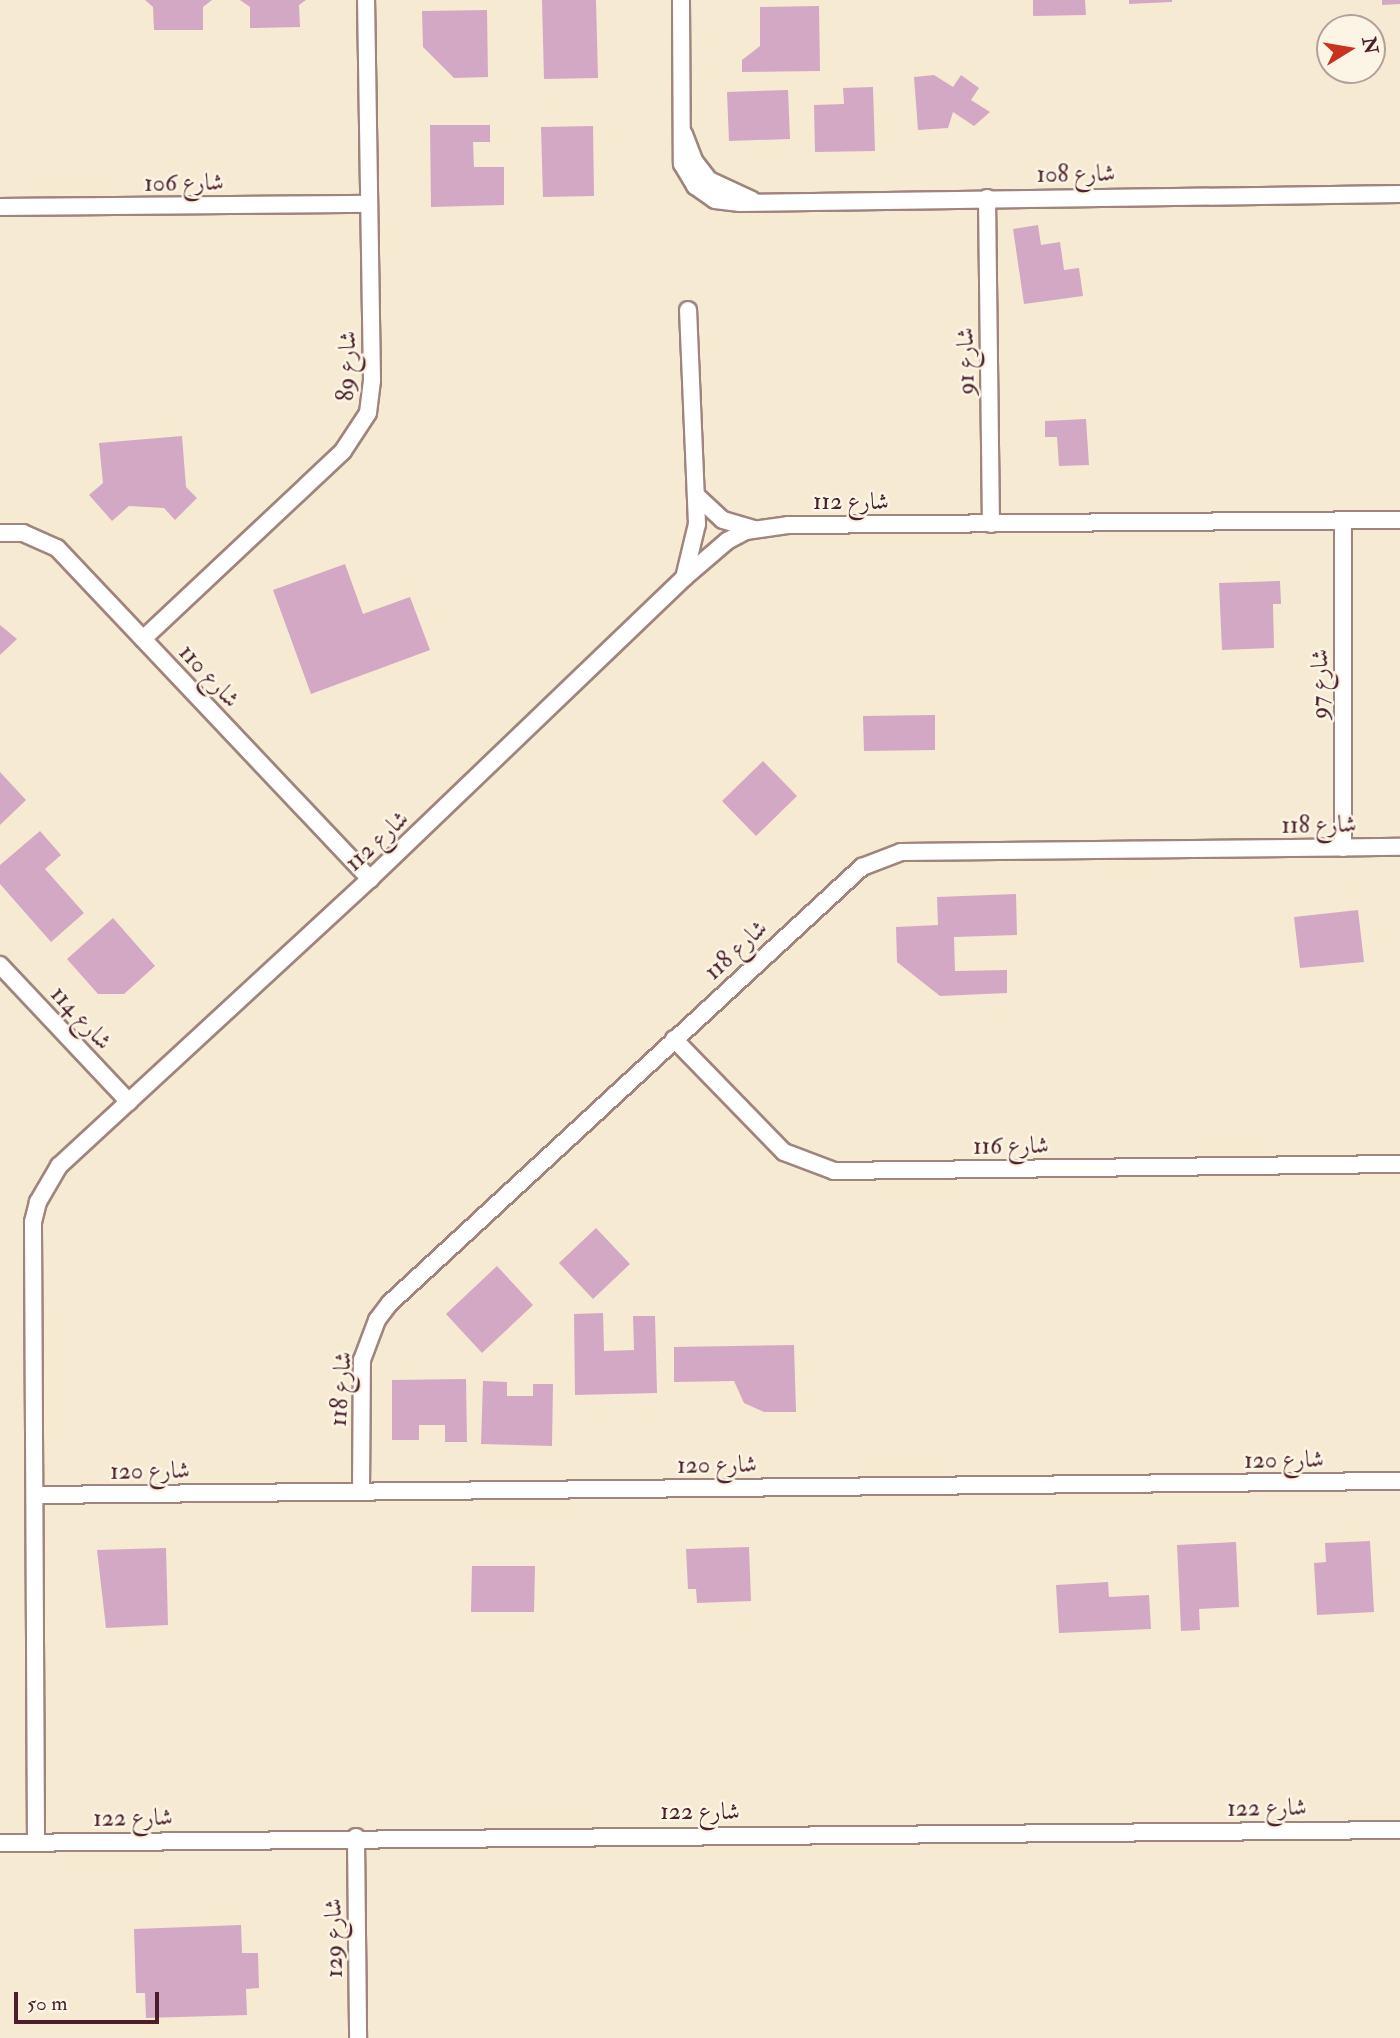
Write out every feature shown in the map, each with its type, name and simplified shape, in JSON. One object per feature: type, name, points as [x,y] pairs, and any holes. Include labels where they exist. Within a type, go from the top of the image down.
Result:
[{"type":"street","name":"شارع 89","points":[[143,639],[343,451],[362,428],[372,397],[366,0]]},
{"type":"street","name":"شارع 108","points":[[681,0],[682,164],[695,186],[715,200],[1400,194]]},
{"type":"street","name":"شارع 91","points":[[987,198],[991,524]]},
{"type":"street","name":"شارع 106","points":[[0,207],[369,204]]},
{"type":"street","points":[[684,578],[697,524],[688,310]]},
{"type":"street","points":[[697,496],[723,520],[754,528]]},
{"type":"street","name":"شارع 97","points":[[1342,520],[1343,848]]},
{"type":"street","name":"شارع 112","points":[[36,1842],[33,1222],[38,1202],[59,1167],[370,879],[684,578],[727,541],[754,528],[1400,520]]},
{"type":"street","name":"شارع 110","points":[[0,533],[23,533],[57,548],[370,879]]},
{"type":"street","name":"شارع 118","points":[[361,1492],[362,1360],[377,1320],[390,1303],[846,880],[880,857],[901,852],[1400,847]]},
{"type":"street","name":"شارع 114","points":[[0,965],[129,1102]]},
{"type":"street","name":"شارع 116","points":[[674,1039],[784,1152],[834,1171],[1400,1164]]},
{"type":"street","name":"شارع 120","points":[[35,1495],[1400,1481]]},
{"type":"street","name":"شارع 122","points":[[0,1843],[356,1837],[1400,1830]]},
{"type":"street","name":"شارع 129","points":[[356,1837],[358,2038]]},
{"type":"building","points":[[145,0],[212,0],[203,7],[203,30],[154,30],[153,7]]},
{"type":"building","points":[[240,0],[306,0],[299,5],[300,27],[250,28],[250,7]]},
{"type":"building","points":[[542,0],[596,0],[598,78],[544,79]]},
{"type":"building","points":[[1033,0],[1085,0],[1086,15],[1033,16]]},
{"type":"building","points":[[1129,0],[1172,0],[1172,2],[1129,4]]},
{"type":"building","points":[[1382,0],[1400,0],[1400,4],[1382,5]]},
{"type":"building","points":[[819,6],[820,71],[742,72],[742,60],[760,46],[760,7]]},
{"type":"building","points":[[487,10],[488,77],[454,78],[423,47],[422,11]]},
{"type":"building","points":[[934,75],[953,87],[961,75],[979,88],[971,100],[990,112],[974,126],[953,112],[948,128],[918,130],[914,77]]},
{"type":"building","points":[[873,87],[875,151],[815,152],[814,105],[844,104],[843,88]]},
{"type":"building","points":[[788,90],[790,139],[729,141],[727,92]]},
{"type":"building","points":[[430,125],[490,125],[490,142],[473,142],[474,167],[504,167],[504,205],[431,207]]},
{"type":"building","points":[[593,126],[594,196],[543,197],[541,127]]},
{"type":"building","points":[[1038,225],[1041,245],[1060,242],[1064,270],[1079,268],[1083,296],[1024,304],[1013,229]]},
{"type":"building","points":[[1086,419],[1089,465],[1059,466],[1057,437],[1045,437],[1045,421]]},
{"type":"building","points":[[182,436],[186,487],[197,498],[175,520],[164,508],[129,506],[112,521],[89,495],[103,483],[99,443]]},
{"type":"building","points":[[345,564],[363,614],[410,597],[430,650],[311,694],[273,590]]},
{"type":"building","points":[[1280,581],[1281,604],[1273,604],[1274,648],[1222,650],[1219,583]]},
{"type":"building","points":[[0,625],[17,639],[0,655]]},
{"type":"building","points":[[935,715],[935,750],[864,751],[863,716]]},
{"type":"building","points":[[763,761],[797,796],[756,836],[722,801]]},
{"type":"building","points":[[0,772],[26,800],[0,825]]},
{"type":"building","points":[[40,831],[61,855],[45,869],[84,913],[51,942],[0,884],[0,865]]},
{"type":"building","points":[[1016,894],[1017,935],[954,937],[955,971],[1007,970],[1007,993],[940,996],[897,962],[896,927],[938,925],[937,897]]},
{"type":"building","points":[[1358,910],[1364,962],[1300,968],[1294,917]]},
{"type":"building","points":[[113,918],[155,966],[124,994],[98,994],[67,959]]},
{"type":"building","points":[[596,1228],[630,1264],[593,1299],[559,1263]]},
{"type":"building","points":[[497,1266],[533,1305],[482,1353],[446,1314]]},
{"type":"building","points":[[603,1313],[604,1351],[634,1350],[633,1316],[655,1316],[657,1393],[575,1395],[574,1314]]},
{"type":"building","points":[[794,1345],[796,1412],[764,1412],[744,1403],[734,1381],[674,1382],[674,1347]]},
{"type":"building","points":[[466,1379],[467,1442],[445,1442],[445,1425],[419,1425],[419,1440],[392,1440],[392,1380]]},
{"type":"building","points":[[483,1381],[507,1382],[507,1396],[533,1396],[533,1384],[553,1384],[552,1446],[481,1444]]},
{"type":"building","points":[[1370,1541],[1374,1612],[1317,1615],[1314,1563],[1326,1562],[1325,1543]]},
{"type":"building","points":[[1236,1542],[1239,1607],[1199,1609],[1200,1630],[1181,1631],[1177,1545]]},
{"type":"building","points":[[749,1547],[751,1601],[697,1603],[696,1589],[688,1589],[686,1549]]},
{"type":"building","points":[[166,1548],[168,1625],[106,1628],[97,1550]]},
{"type":"building","points":[[472,1566],[535,1566],[534,1612],[471,1612]]},
{"type":"building","points":[[1108,1582],[1109,1597],[1149,1595],[1151,1629],[1059,1633],[1056,1585]]},
{"type":"building","points":[[241,1925],[242,1953],[258,1953],[259,1988],[246,1989],[247,2015],[146,2018],[145,1993],[136,1993],[134,1929]]}]
